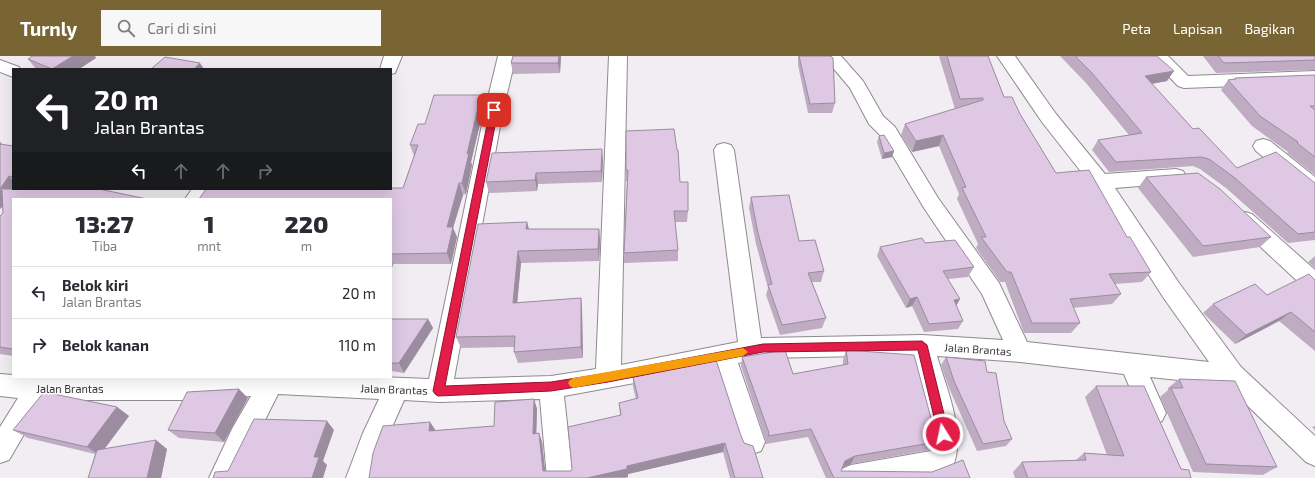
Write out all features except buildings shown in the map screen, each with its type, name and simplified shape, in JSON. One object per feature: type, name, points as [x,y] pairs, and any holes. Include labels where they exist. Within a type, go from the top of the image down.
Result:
[{"type":"street","points":[[389,68],[393,56]]},
{"type":"street","points":[[438,391],[493,118],[507,56]]},
{"type":"street","points":[[608,378],[618,56]]},
{"type":"street","points":[[832,56],[857,85],[876,120],[888,132],[931,203],[991,289],[1020,352]]},
{"type":"street","points":[[1006,56],[1049,118],[1100,182],[1171,290],[1232,375],[1315,453]]},
{"type":"street","points":[[1158,56],[1184,82],[1315,77]]},
{"type":"street","points":[[0,66],[12,71]]},
{"type":"street","points":[[1263,146],[1315,188]]},
{"type":"street","points":[[724,150],[751,351]]},
{"type":"street","points":[[1100,182],[1193,175]]},
{"type":"street","points":[[196,198],[202,190]]},
{"type":"street","points":[[1229,205],[1315,284]]},
{"type":"street","points":[[850,478],[867,474],[925,467],[943,460],[946,448],[941,419],[922,345]]},
{"type":"street","name":"Jalan Brantas","points":[[0,385],[42,383],[193,389],[272,380],[396,390],[438,391],[551,386],[608,378],[763,348],[922,345],[1020,352],[1232,375]]},
{"type":"street","points":[[724,356],[752,442]]},
{"type":"street","points":[[1132,364],[1162,435]]},
{"type":"street","points":[[222,478],[241,438],[272,380]]},
{"type":"street","points":[[0,451],[42,383]]},
{"type":"street","points":[[551,386],[560,478]]},
{"type":"street","points":[[359,478],[376,433],[396,390]]},
{"type":"slow traffic","points":[[573,383],[608,378],[743,352]]},
{"type":"route","points":[[494,110],[438,391],[551,386],[608,378],[763,348],[922,345],[941,419],[943,434]]}]
